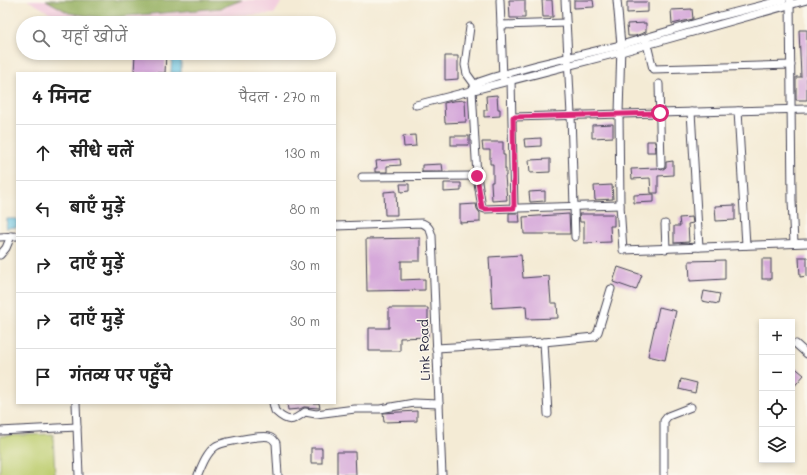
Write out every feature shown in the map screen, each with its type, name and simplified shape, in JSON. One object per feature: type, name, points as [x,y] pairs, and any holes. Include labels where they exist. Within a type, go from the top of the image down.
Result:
[{"type":"street","points":[[500,0],[504,82]]},
{"type":"street","points":[[564,0],[571,115],[574,237]]},
{"type":"street","points":[[617,0],[621,48],[619,113],[620,205],[623,250],[807,243]]},
{"type":"street","points":[[646,41],[720,16],[783,0]]},
{"type":"street","points":[[416,105],[474,87],[503,74],[568,61],[790,2],[807,0]]},
{"type":"street","points":[[790,2],[792,201],[794,243]]},
{"type":"street","points":[[501,25],[566,23]]},
{"type":"street","points":[[470,27],[465,65],[467,74],[474,87],[477,176],[482,208],[620,205]]},
{"type":"street","points":[[646,41],[653,69],[791,65]]},
{"type":"street","points":[[474,87],[504,82],[568,61]]},
{"type":"street","points":[[511,80],[514,208]]},
{"type":"street","points":[[659,84],[661,165]]},
{"type":"street","points":[[513,117],[807,108]]},
{"type":"street","points":[[738,111],[746,246]]},
{"type":"street","points":[[691,112],[699,247]]},
{"type":"street","points":[[362,177],[477,176]]},
{"type":"street","name":"Link Road","points":[[336,226],[422,223],[427,225],[430,229],[432,236],[442,475]]},
{"type":"street","points":[[665,224],[666,249]]},
{"type":"street","points":[[0,237],[14,236]]},
{"type":"street","points":[[0,255],[14,236]]},
{"type":"street","points":[[436,348],[544,342],[594,337],[598,332],[611,289]]},
{"type":"street","points":[[544,342],[548,414]]},
{"type":"street","points":[[796,344],[807,354]]},
{"type":"street","points":[[76,404],[79,475]]},
{"type":"street","points":[[273,404],[273,408],[278,414],[291,420],[297,418],[305,412],[316,414],[355,409],[380,409],[414,404],[438,404]]},
{"type":"street","points":[[664,475],[664,421],[668,416],[691,407]]},
{"type":"street","points":[[0,431],[77,427]]},
{"type":"street","points":[[198,475],[206,457],[217,445],[227,442],[262,437],[274,439],[276,443],[278,475]]},
{"type":"shaded area","points":[[27,0],[283,0],[274,14],[227,16],[56,16]]},
{"type":"green space","points":[[46,0],[242,0],[221,8],[127,16],[89,16],[69,13]]},
{"type":"green space","points":[[53,434],[55,475],[0,475],[0,436]]},
{"type":"water","points":[[172,60],[181,60],[181,72],[171,72]]},
{"type":"water","points":[[7,219],[16,219],[16,227],[6,228]]},
{"type":"building","points":[[509,0],[525,0],[525,18],[510,18]]},
{"type":"building","points":[[542,0],[552,0],[553,17],[543,17]]},
{"type":"building","points":[[574,0],[593,0],[594,7],[574,8]]},
{"type":"building","points":[[627,2],[648,2],[648,12],[627,13]]},
{"type":"building","points":[[692,9],[693,19],[672,24],[671,10]]},
{"type":"building","points":[[646,23],[646,32],[635,36],[628,36],[627,24]]},
{"type":"building","points":[[799,30],[807,30],[807,100],[796,100],[796,77],[801,77]]},
{"type":"building","points":[[445,56],[458,56],[458,79],[445,80]]},
{"type":"building","points":[[135,60],[166,60],[165,72],[134,72]]},
{"type":"building","points":[[497,95],[500,116],[484,117],[484,110],[487,110],[486,96]]},
{"type":"building","points":[[465,100],[466,122],[445,123],[444,103]]},
{"type":"building","points":[[613,124],[613,137],[592,138],[592,125]]},
{"type":"building","points":[[415,135],[416,146],[404,147],[403,136]]},
{"type":"building","points":[[451,136],[469,136],[469,145],[451,145]]},
{"type":"building","points":[[541,138],[541,146],[525,147],[524,139]]},
{"type":"building","points":[[647,141],[655,141],[656,152],[647,152]]},
{"type":"building","points":[[482,142],[503,142],[507,200],[492,201],[491,182],[493,182],[493,164],[490,164],[490,150],[483,150]]},
{"type":"building","points":[[400,159],[401,165],[387,166],[387,172],[375,172],[375,168],[377,168],[376,161]]},
{"type":"building","points":[[550,159],[550,172],[530,173],[529,160]]},
{"type":"building","points":[[673,161],[673,175],[658,176],[658,193],[651,193],[650,178],[632,179],[631,169],[657,168],[662,170],[666,167],[666,162]]},
{"type":"building","points":[[442,164],[443,171],[422,171],[422,165]]},
{"type":"building","points":[[444,183],[461,183],[461,191],[444,192]]},
{"type":"building","points":[[400,184],[409,184],[409,191],[401,192]]},
{"type":"building","points":[[612,185],[613,199],[595,200],[594,186]]},
{"type":"building","points":[[396,191],[397,215],[385,215],[384,192]]},
{"type":"building","points":[[545,191],[545,201],[530,202],[529,192]]},
{"type":"building","points":[[654,194],[654,202],[634,203],[634,195]]},
{"type":"building","points":[[476,204],[480,213],[480,222],[460,223],[460,205]]},
{"type":"building","points":[[735,205],[735,220],[716,221],[715,206]]},
{"type":"building","points":[[509,213],[519,213],[520,222],[509,222]]},
{"type":"building","points":[[569,214],[570,234],[524,234],[523,217]]},
{"type":"building","points":[[579,214],[614,214],[614,226],[610,226],[611,242],[584,243],[584,222],[580,222]]},
{"type":"building","points":[[692,217],[693,223],[688,224],[689,242],[674,243],[674,226],[680,226],[679,218]]},
{"type":"building","points":[[420,238],[420,261],[401,261],[401,280],[425,279],[425,290],[367,291],[366,239]]},
{"type":"building","points":[[521,255],[523,278],[549,276],[551,303],[557,303],[558,318],[527,319],[526,306],[492,308],[489,257]]},
{"type":"building","points":[[799,257],[807,257],[807,276],[800,277]]},
{"type":"building","points":[[762,259],[771,259],[771,279],[762,279]]},
{"type":"building","points":[[725,260],[725,279],[690,281],[689,261]]},
{"type":"building","points":[[618,267],[642,275],[636,290],[613,282]]},
{"type":"building","points":[[704,291],[720,294],[718,304],[702,301]]},
{"type":"building","points":[[659,307],[676,311],[665,360],[648,356]]},
{"type":"building","points":[[389,308],[428,308],[428,337],[400,338],[400,351],[369,351],[369,328],[389,328]]},
{"type":"building","points":[[795,368],[804,375],[795,386]]},
{"type":"building","points":[[681,379],[697,383],[695,393],[679,389]]},
{"type":"building","points":[[287,404],[319,404],[320,408],[304,407],[300,409],[288,410]]},
{"type":"building","points":[[417,411],[417,421],[384,422],[383,413]]},
{"type":"building","points":[[311,448],[322,448],[322,463],[311,463]]},
{"type":"building","points":[[337,452],[355,452],[356,475],[337,475]]},
{"type":"route","points":[[477,176],[482,208],[514,208],[513,117],[660,113]]}]
